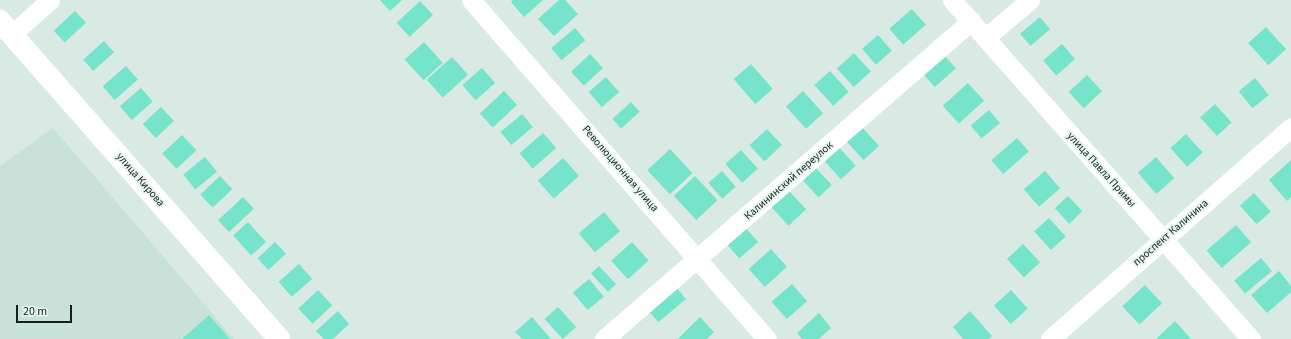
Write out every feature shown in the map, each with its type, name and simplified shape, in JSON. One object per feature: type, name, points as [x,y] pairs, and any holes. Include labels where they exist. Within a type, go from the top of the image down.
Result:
[{"type":"main road","name":"улица Кирова","points":[[6,28],[279,339]]},
{"type":"street","points":[[6,28],[50,0]]},
{"type":"street","name":"Революционная улица","points":[[471,0],[767,339]]},
{"type":"street","name":"улица Павла Примы","points":[[952,0],[1251,339]]},
{"type":"street","points":[[985,38],[1030,0]]},
{"type":"street","name":"Калининский переулок","points":[[604,339],[699,260],[971,21]]},
{"type":"street","name":"проспект Калинина","points":[[1050,339],[1291,127]]},
{"type":"shaded area","points":[[53,128],[234,339],[0,339],[0,166]]},
{"type":"building","points":[[380,0],[402,0],[390,11]]},
{"type":"building","points":[[513,0],[543,0],[524,17],[511,2]]},
{"type":"building","points":[[559,0],[565,0],[578,14],[554,36],[538,19]]},
{"type":"building","points":[[420,1],[433,15],[410,37],[397,23]]},
{"type":"building","points":[[912,9],[926,25],[903,45],[889,29]]},
{"type":"building","points":[[75,11],[86,23],[65,42],[54,31]]},
{"type":"building","points":[[1040,17],[1050,29],[1030,46],[1020,34]]},
{"type":"building","points":[[1266,27],[1286,49],[1268,65],[1248,43]]},
{"type":"building","points":[[575,28],[585,40],[562,60],[551,48]]},
{"type":"building","points":[[878,35],[892,51],[876,65],[862,49]]},
{"type":"building","points":[[104,41],[114,52],[93,71],[83,60]]},
{"type":"building","points":[[424,42],[443,63],[423,80],[405,59]]},
{"type":"building","points":[[1062,44],[1075,59],[1056,75],[1043,60]]},
{"type":"building","points":[[854,53],[871,72],[854,87],[837,68]]},
{"type":"building","points":[[590,54],[603,68],[584,86],[571,72]]},
{"type":"building","points":[[944,55],[956,69],[935,87],[923,73]]},
{"type":"building","points":[[452,57],[468,75],[443,98],[427,80]]},
{"type":"building","points":[[751,64],[773,89],[755,104],[734,79]]},
{"type":"building","points":[[126,66],[138,80],[114,100],[103,86]]},
{"type":"building","points":[[482,68],[495,83],[475,100],[462,85]]},
{"type":"building","points":[[830,71],[849,92],[833,106],[814,85]]},
{"type":"building","points":[[1087,75],[1102,91],[1084,108],[1069,92]]},
{"type":"building","points":[[606,77],[619,92],[602,107],[589,92]]},
{"type":"building","points":[[1255,78],[1269,95],[1253,108],[1239,91]]},
{"type":"building","points":[[968,83],[984,101],[959,124],[943,106]]},
{"type":"building","points":[[141,88],[153,102],[132,120],[120,106]]},
{"type":"building","points":[[504,91],[517,105],[493,127],[480,114]]},
{"type":"building","points":[[803,91],[823,113],[806,129],[786,106]]},
{"type":"building","points":[[631,102],[640,112],[621,128],[612,119]]},
{"type":"building","points":[[1215,104],[1232,123],[1217,136],[1200,117]]},
{"type":"building","points":[[161,107],[174,121],[156,138],[143,124]]},
{"type":"building","points":[[989,110],[1000,123],[982,138],[971,125]]},
{"type":"building","points":[[522,114],[533,127],[511,145],[501,132]]},
{"type":"building","points":[[861,126],[879,146],[863,160],[845,140]]},
{"type":"building","points":[[767,129],[782,145],[764,161],[749,145]]},
{"type":"building","points":[[543,133],[556,148],[533,168],[520,153]]},
{"type":"building","points":[[1186,134],[1203,153],[1187,167],[1170,148]]},
{"type":"building","points":[[182,135],[196,150],[177,169],[162,153]]},
{"type":"building","points":[[1017,138],[1029,152],[1003,174],[991,160]]},
{"type":"building","points":[[837,145],[856,166],[841,179],[822,158]]},
{"type":"building","points":[[670,149],[693,173],[670,194],[647,170]]},
{"type":"building","points":[[741,150],[758,169],[742,183],[725,164]]},
{"type":"building","points":[[205,157],[217,172],[195,189],[183,175]]},
{"type":"building","points":[[1156,157],[1174,178],[1156,194],[1138,173]]},
{"type":"building","points":[[563,158],[579,176],[554,199],[538,181]]},
{"type":"building","points":[[1291,160],[1291,197],[1287,201],[1269,180]]},
{"type":"building","points":[[814,166],[832,185],[819,197],[801,178]]},
{"type":"building","points":[[722,171],[736,187],[722,199],[708,183]]},
{"type":"building","points":[[1045,171],[1060,188],[1039,207],[1024,189]]},
{"type":"building","points":[[220,176],[232,189],[213,208],[200,194]]},
{"type":"building","points":[[695,176],[718,200],[696,220],[674,196]]},
{"type":"building","points":[[789,191],[806,209],[788,226],[771,207]]},
{"type":"building","points":[[1254,193],[1271,212],[1257,224],[1240,206]]},
{"type":"building","points":[[1068,196],[1082,211],[1069,224],[1055,208]]},
{"type":"building","points":[[243,197],[254,209],[229,232],[218,220]]},
{"type":"building","points":[[604,212],[620,231],[595,252],[579,233]]},
{"type":"building","points":[[1049,218],[1066,237],[1051,250],[1034,231]]},
{"type":"building","points":[[248,222],[266,242],[251,255],[233,235]]},
{"type":"building","points":[[1236,225],[1251,242],[1222,268],[1207,251]]},
{"type":"building","points":[[745,227],[758,242],[739,258],[726,243]]},
{"type":"building","points":[[275,242],[286,254],[268,270],[257,258]]},
{"type":"building","points":[[632,242],[649,261],[628,279],[611,261]]},
{"type":"building","points":[[1023,244],[1040,262],[1024,277],[1007,259]]},
{"type":"building","points":[[771,249],[787,267],[765,287],[749,269]]},
{"type":"building","points":[[1261,258],[1272,271],[1245,294],[1234,280]]},
{"type":"building","points":[[299,264],[312,279],[292,297],[279,282]]},
{"type":"building","points":[[599,266],[616,284],[608,292],[591,274]]},
{"type":"building","points":[[1279,271],[1291,286],[1291,292],[1267,313],[1251,295]]},
{"type":"building","points":[[589,279],[604,297],[588,310],[573,292]]},
{"type":"building","points":[[792,284],[807,301],[787,319],[772,302]]},
{"type":"building","points":[[1145,285],[1162,303],[1139,324],[1122,306]]},
{"type":"building","points":[[675,286],[686,299],[658,322],[647,309]]},
{"type":"building","points":[[318,290],[332,305],[313,324],[298,308]]},
{"type":"building","points":[[1011,290],[1028,309],[1011,324],[994,305]]},
{"type":"building","points":[[558,307],[576,327],[563,339],[545,319]]},
{"type":"building","points":[[338,311],[349,324],[333,339],[324,339],[316,331]]},
{"type":"building","points":[[970,311],[992,336],[989,339],[963,339],[953,327]]},
{"type":"building","points":[[819,313],[831,328],[819,339],[802,339],[797,333]]},
{"type":"building","points":[[209,315],[230,339],[182,339]]},
{"type":"building","points":[[532,317],[551,339],[522,339],[515,332]]},
{"type":"building","points":[[700,317],[714,332],[707,339],[678,339]]},
{"type":"building","points":[[1175,321],[1191,339],[1156,339]]}]
